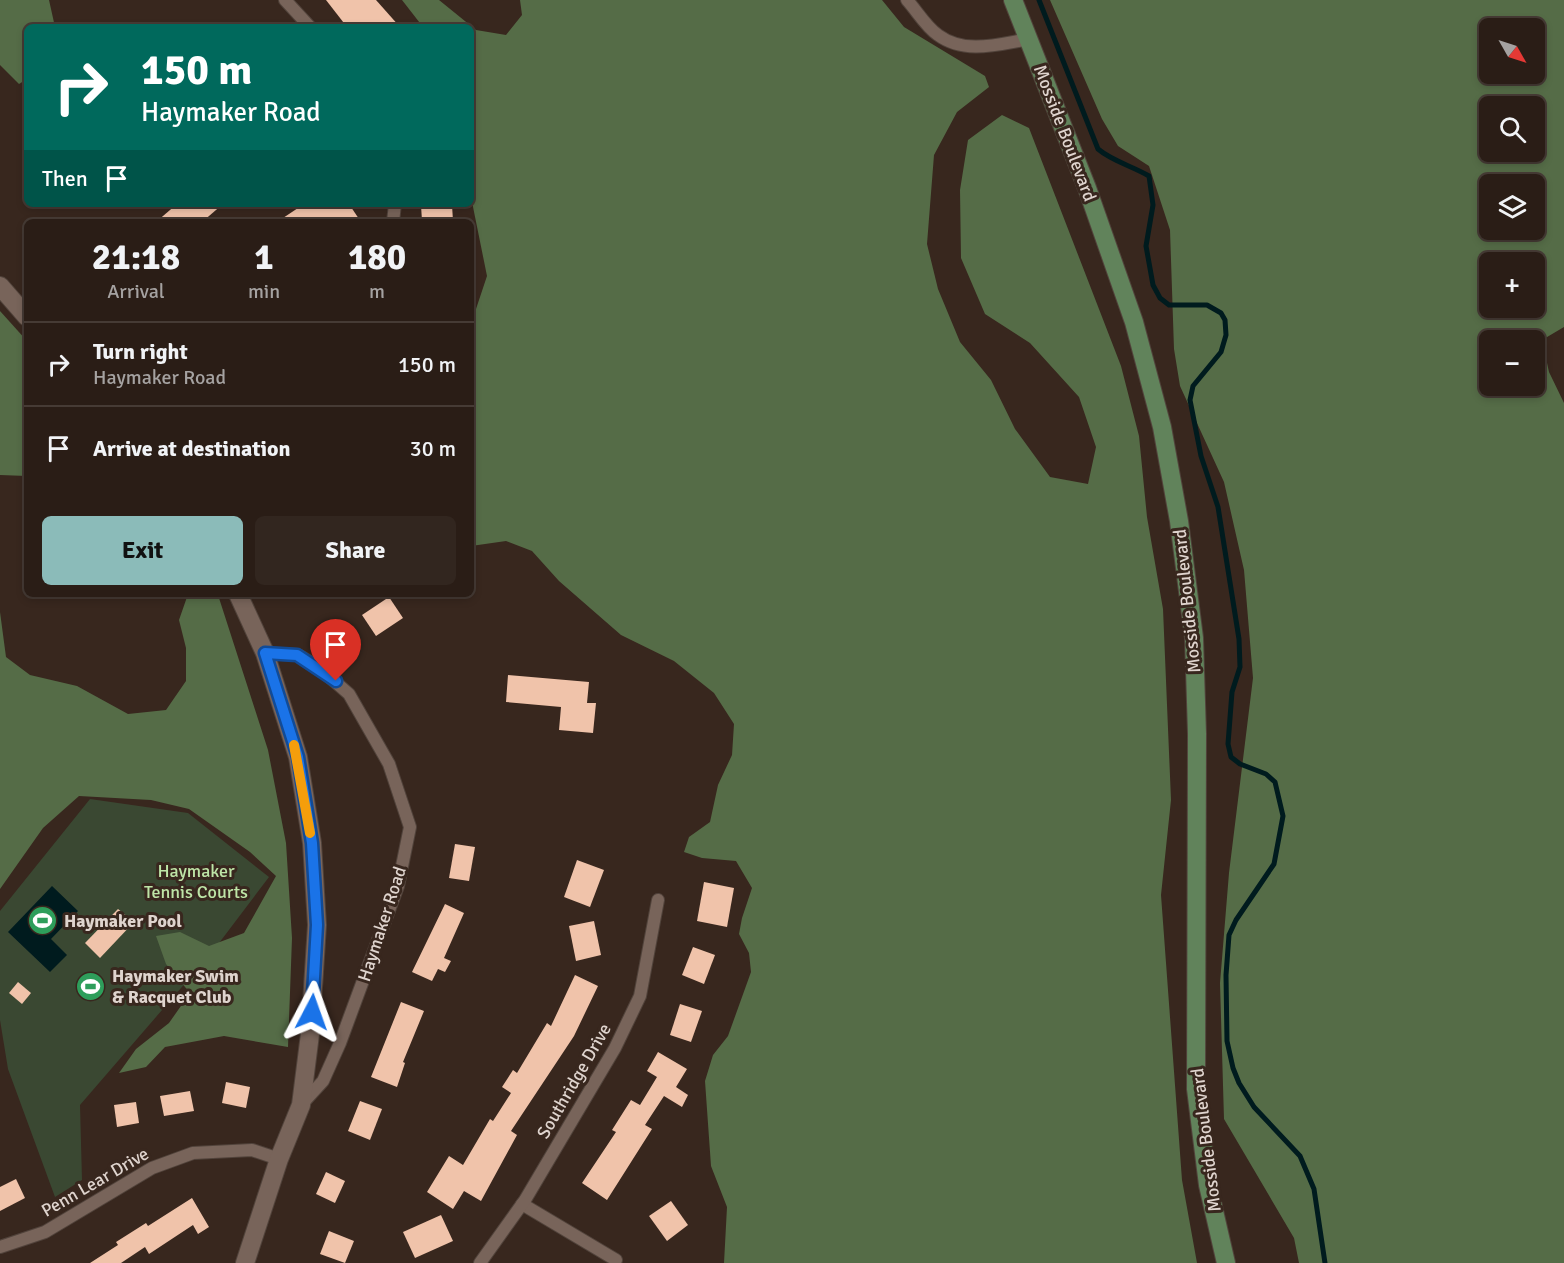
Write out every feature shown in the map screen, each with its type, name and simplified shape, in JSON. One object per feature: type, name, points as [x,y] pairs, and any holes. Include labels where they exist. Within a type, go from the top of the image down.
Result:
[{"type":"main road","name":"Mosside Boulevard","points":[[1013,0],[1087,188],[1134,322],[1162,427],[1179,521],[1194,638],[1197,734],[1196,1089],[1208,1185],[1226,1263]]},
{"type":"main road","points":[[0,286],[24,314]]},
{"type":"main road","name":"Haymaker Road","points":[[239,597],[265,653],[298,757],[312,843],[317,925],[310,1034],[301,1105],[279,1159],[245,1263]]},
{"type":"street","points":[[285,0],[307,24]]},
{"type":"street","points":[[908,0],[937,35],[951,42],[978,48],[1029,39]]},
{"type":"street","name":"Haymaker Road","points":[[265,653],[297,655],[317,666],[349,694],[389,764],[410,827],[398,886],[340,1043],[323,1081],[301,1105]]},
{"type":"street","name":"Southridge Drive","points":[[480,1263],[522,1204],[615,1048],[640,996],[658,900]]},
{"type":"street","name":"Penn Lear Drive","points":[[0,1247],[45,1232],[152,1168],[193,1153],[252,1150],[279,1159]]},
{"type":"street","points":[[522,1204],[616,1260]]},
{"type":"green space","points":[[0,0],[49,0],[54,24],[24,24],[24,81],[19,84],[0,65]]},
{"type":"green space","points":[[402,0],[439,0],[469,24],[421,24]]},
{"type":"green space","points":[[520,0],[882,0],[904,27],[985,76],[989,87],[957,112],[934,155],[927,244],[938,289],[960,342],[991,380],[1015,429],[1050,477],[1088,484],[1096,447],[1079,397],[1030,343],[985,314],[961,258],[960,190],[968,140],[1002,115],[1029,128],[1121,366],[1139,436],[1147,517],[1163,609],[1171,800],[1161,895],[1182,1180],[1197,1263],[724,1263],[727,1207],[711,1166],[705,1081],[713,1055],[728,1036],[751,972],[749,953],[739,934],[752,888],[736,861],[702,858],[684,852],[689,837],[710,822],[718,785],[732,755],[734,724],[714,693],[674,661],[621,635],[559,581],[532,551],[506,541],[474,546],[474,321],[487,276],[473,207],[474,28],[506,35],[522,15]]},
{"type":"green space","points":[[1050,0],[1564,0],[1564,327],[1545,338],[1545,330],[1479,330],[1479,396],[1545,396],[1545,354],[1549,372],[1564,403],[1564,1263],[1299,1263],[1294,1238],[1224,1119],[1220,983],[1229,873],[1253,678],[1244,570],[1224,482],[1180,386],[1174,349],[1170,230],[1149,166],[1118,146],[1102,119]]},
{"type":"green space","points":[[0,311],[24,338],[24,476],[0,475]]},
{"type":"green space","points":[[187,597],[218,597],[268,750],[286,843],[292,938],[288,1047],[224,1036],[165,1047],[146,1067],[119,1073],[136,1049],[169,1023],[190,993],[166,964],[156,936],[180,932],[209,946],[244,933],[276,876],[250,852],[189,809],[151,800],[79,796],[43,828],[0,889],[0,612],[6,657],[30,675],[77,686],[128,714],[166,710],[186,681],[186,648],[179,620]]},
{"type":"green space","name":"Haymaker Swim & Racquet Club","points":[[90,799],[188,813],[269,877],[213,951],[80,1105],[82,1180],[55,1197],[8,1069],[0,1020],[0,911]]},
{"type":"water","name":"Haymaker Pool","points":[[52,886],[78,911],[51,939],[67,955],[50,972],[8,932]]},
{"type":"building","points":[[326,0],[376,0],[397,24],[345,24]]},
{"type":"building","points":[[174,207],[220,207],[206,219],[160,219]]},
{"type":"building","points":[[300,207],[351,207],[359,219],[282,219]]},
{"type":"building","points":[[421,207],[452,207],[453,219],[422,219]]},
{"type":"building","points":[[389,597],[403,618],[376,636],[362,615]]},
{"type":"building","points":[[508,675],[589,682],[587,703],[596,703],[593,733],[559,730],[561,707],[506,702]]},
{"type":"building","points":[[455,844],[475,847],[469,881],[449,878]]},
{"type":"building","points":[[577,860],[604,870],[590,907],[564,897]]},
{"type":"building","points":[[704,882],[734,888],[727,927],[697,921]]},
{"type":"building","points":[[445,904],[464,913],[444,958],[451,961],[445,972],[438,969],[432,981],[412,972]]},
{"type":"building","points":[[118,909],[134,922],[100,958],[85,943]]},
{"type":"building","points":[[594,921],[601,955],[576,961],[569,926]]},
{"type":"building","points":[[693,947],[715,955],[704,984],[682,975]]},
{"type":"building","points":[[575,975],[598,986],[574,1036],[511,1131],[517,1135],[481,1201],[464,1191],[453,1209],[427,1192],[449,1156],[463,1165],[490,1119],[493,1121],[511,1093],[502,1087],[513,1070],[517,1073],[547,1023],[551,1026]]},
{"type":"building","points":[[18,982],[31,993],[22,1004],[9,993]]},
{"type":"building","points":[[401,1002],[424,1011],[403,1062],[405,1063],[397,1087],[371,1077]]},
{"type":"building","points":[[680,1004],[702,1011],[691,1042],[670,1035]]},
{"type":"building","points":[[658,1052],[687,1069],[676,1087],[688,1095],[682,1107],[664,1096],[645,1125],[652,1129],[607,1200],[582,1183],[616,1132],[612,1130],[631,1100],[640,1105],[657,1077],[647,1071]]},
{"type":"building","points":[[226,1082],[250,1087],[246,1108],[222,1103]]},
{"type":"building","points":[[190,1091],[194,1111],[164,1116],[160,1096]]},
{"type":"building","points":[[360,1101],[382,1109],[370,1140],[348,1131]]},
{"type":"building","points":[[136,1102],[139,1123],[117,1127],[114,1105]]},
{"type":"building","points":[[326,1172],[345,1181],[335,1203],[316,1194]]},
{"type":"building","points":[[16,1179],[25,1198],[0,1211],[0,1187]]},
{"type":"building","points":[[192,1198],[209,1227],[198,1234],[193,1225],[149,1254],[145,1247],[121,1263],[90,1263],[118,1245],[116,1242],[146,1223],[148,1226]]},
{"type":"building","points":[[671,1201],[688,1225],[667,1241],[649,1216]]},
{"type":"building","points":[[441,1215],[453,1241],[415,1258],[403,1232]]},
{"type":"building","points":[[329,1231],[354,1241],[345,1263],[320,1254]]},
{"type":"waterway","points":[[1039,0],[1098,149],[1109,157],[1149,176],[1153,205],[1146,246],[1153,285],[1160,298],[1169,305],[1207,305],[1221,313],[1225,320],[1226,335],[1221,352],[1193,386],[1190,400],[1201,456],[1218,507],[1239,639],[1240,667],[1232,692],[1228,744],[1231,757],[1240,764],[1266,774],[1275,782],[1283,816],[1274,864],[1236,920],[1229,935],[1226,975],[1227,1041],[1239,1083],[1254,1107],[1300,1156],[1314,1189],[1325,1263]]},
{"type":"slow traffic","points":[[294,745],[310,833]]},
{"type":"place","name":"Haymaker Pool","points":[[43,921]]},
{"type":"place","name":"Haymaker Swim & Racquet Club","points":[[91,986]]},
{"type":"route","points":[[312,1012],[317,925],[312,843],[298,757],[265,653],[297,655],[317,666],[336,681]]},
{"type":"park label","name":"Haymaker Tennis Courts","points":[[196,881]]}]
